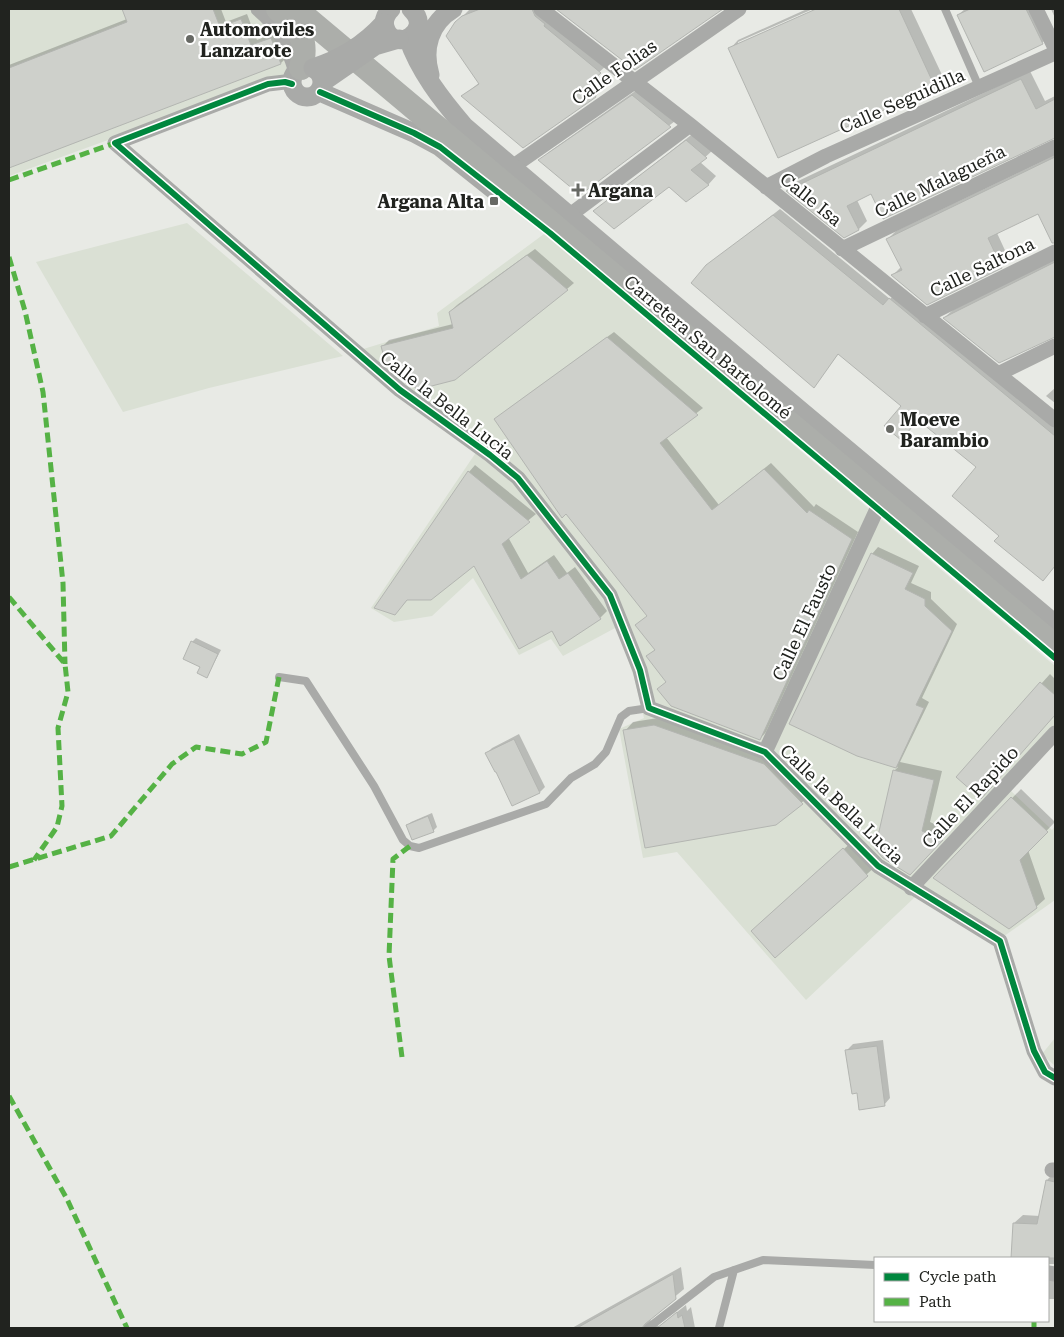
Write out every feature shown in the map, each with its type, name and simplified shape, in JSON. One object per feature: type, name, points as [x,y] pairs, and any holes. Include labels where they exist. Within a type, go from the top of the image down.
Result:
[{"type":"main road","points":[[278,9],[300,32],[305,47],[307,78]]},
{"type":"main road","name":"Carretera San Bartolomé","points":[[296,9],[1055,646]]},
{"type":"main road","name":"Carretera San Bartolomé","points":[[306,9],[1055,636]]},
{"type":"main road","points":[[853,466],[921,513],[991,582]]},
{"type":"street","points":[[258,9],[271,20],[283,36],[307,78]]},
{"type":"street","points":[[307,78],[375,46],[409,28],[425,16],[442,9]]},
{"type":"street","points":[[432,83],[427,50],[429,35],[440,17],[453,9]]},
{"type":"street","name":"Calle Isa","points":[[541,9],[690,125],[842,250],[1055,420]]},
{"type":"street","name":"Calle Folias","points":[[512,166],[632,81],[739,9]]},
{"type":"street","points":[[1036,9],[1055,48]]},
{"type":"street","points":[[307,78],[355,50],[371,38],[384,13]]},
{"type":"street","points":[[384,13],[388,34],[409,28]]},
{"type":"street","name":"Carretera San Bartolomé","points":[[409,28],[415,57],[464,126],[1055,624]]},
{"type":"street","name":"Calle Seguidilla","points":[[766,187],[826,156],[1055,53]]},
{"type":"street","name":"Calle la Bella Lucia","points":[[307,78],[268,84],[115,143],[400,390],[490,455],[518,478],[610,595],[640,670],[649,708],[765,752],[878,866],[911,888],[1000,940],[1034,1051],[1045,1072],[1055,1078]]},
{"type":"street","name":"Carretera San Bartolomé","points":[[307,78],[440,147],[550,233],[1055,658]]},
{"type":"street","points":[[570,215],[690,125]]},
{"type":"street","name":"Calle Malagueña","points":[[842,250],[1055,147]]},
{"type":"street","name":"Calle Saltona","points":[[925,316],[1055,252]]},
{"type":"street","points":[[998,374],[1055,346]]},
{"type":"street","name":"Calle El Fausto","points":[[765,752],[877,509]]},
{"type":"street","name":"Calle El Rapido","points":[[911,888],[1055,733]]},
{"type":"lane","points":[[945,9],[978,87]]},
{"type":"lane","points":[[279,677],[306,681],[374,786],[403,840],[410,846],[419,848],[546,804],[571,778],[595,764],[606,752],[621,717],[629,710],[649,708]]},
{"type":"lane","points":[[648,1328],[714,1277],[763,1260],[874,1265]]},
{"type":"lane","points":[[719,1328],[734,1270]]},
{"type":"shaded area","points":[[9,9],[268,9],[297,48],[284,76],[9,176]]},
{"type":"shaded area","points":[[187,223],[343,356],[209,388],[123,412],[36,262]]},
{"type":"shaded area","points":[[544,234],[1055,666],[1055,742],[1011,791],[1052,830],[1055,826],[1055,900],[993,944],[915,897],[806,1000],[677,852],[643,858],[619,729],[644,718],[634,677],[617,627],[563,656],[551,639],[519,655],[473,578],[432,616],[394,622],[371,608],[481,445],[360,350],[439,326],[437,313]]},
{"type":"shaded area","points":[[1055,1038],[1055,1066],[1042,1054]]},
{"type":"building","points":[[122,9],[213,9],[220,27],[241,19],[251,45],[271,38],[281,64],[9,168],[9,68],[127,22]]},
{"type":"building","points":[[480,9],[532,9],[535,16],[545,24],[544,26],[601,73],[588,84],[596,97],[523,148],[461,96],[479,84],[446,36],[455,22],[462,16]]},
{"type":"building","points":[[556,9],[723,9],[635,70]]},
{"type":"building","points":[[816,9],[899,9],[935,87],[778,158],[728,48]]},
{"type":"building","points":[[970,9],[1026,9],[1043,44],[984,72],[957,15]]},
{"type":"building","points":[[1021,79],[1036,109],[1055,99],[1055,138],[883,219],[871,194],[847,206],[859,230],[844,238],[786,191]]},
{"type":"building","points":[[632,95],[671,127],[580,195],[538,160]]},
{"type":"building","points":[[686,140],[707,158],[691,170],[709,185],[686,202],[669,187],[614,229],[593,211]]},
{"type":"building","points":[[1055,157],[1055,243],[1052,243],[1038,214],[988,238],[1002,268],[927,305],[891,275],[902,270],[886,239]]},
{"type":"building","points":[[773,215],[883,305],[889,298],[1055,436],[1055,566],[1043,581],[994,541],[999,536],[952,496],[976,467],[918,420],[901,440],[884,426],[901,406],[838,354],[814,388],[691,283],[706,265]]},
{"type":"building","points":[[527,255],[568,290],[455,380],[416,390],[408,366],[392,370],[386,365],[381,346],[453,328],[449,312]]},
{"type":"building","points":[[1055,262],[1055,337],[999,363],[943,318]]},
{"type":"building","points":[[607,337],[698,415],[660,443],[712,510],[764,469],[807,513],[809,510],[852,539],[760,740],[671,706],[657,689],[666,682],[646,656],[655,650],[635,625],[647,616],[566,514],[562,518],[494,419]]},
{"type":"building","points":[[468,471],[530,522],[502,544],[521,579],[547,561],[559,579],[568,573],[601,619],[560,646],[552,631],[519,649],[474,566],[431,600],[407,600],[395,615],[374,608]]},
{"type":"building","points":[[871,553],[913,573],[905,589],[925,599],[925,606],[952,631],[916,705],[924,708],[896,768],[857,756],[789,724]]},
{"type":"building","points":[[191,641],[218,654],[207,678],[197,673],[200,667],[183,659]]},
{"type":"building","points":[[1040,682],[1055,695],[1055,715],[981,799],[956,777]]},
{"type":"building","points":[[654,725],[764,764],[803,804],[776,825],[645,848],[623,730]]},
{"type":"building","points":[[514,739],[540,793],[512,806],[485,753]]},
{"type":"building","points":[[893,770],[934,780],[922,831],[943,840],[910,875],[883,858],[875,849]]},
{"type":"building","points":[[1011,797],[1048,832],[1020,860],[1037,908],[1009,929],[933,878]]},
{"type":"building","points":[[428,816],[434,832],[412,840],[406,825]]},
{"type":"building","points":[[843,848],[868,876],[775,958],[751,931]]},
{"type":"building","points":[[877,1046],[885,1106],[859,1110],[857,1093],[852,1094],[845,1050]]},
{"type":"building","points":[[1046,1180],[1055,1182],[1055,1258],[1011,1257],[1013,1223],[1037,1224]]},
{"type":"building","points":[[673,1274],[676,1299],[642,1328],[577,1328]]},
{"type":"building","points":[[677,1312],[678,1318],[682,1315],[685,1328],[657,1328]]},
{"type":"marked path","points":[[9,180],[115,143]]},
{"type":"marked path","points":[[9,257],[25,311],[43,392],[63,583],[65,664]]},
{"type":"marked path","points":[[9,597],[65,664],[68,692],[58,728],[62,806],[57,827],[34,860]]},
{"type":"marked path","points":[[9,867],[111,836],[172,764],[196,747],[242,754],[266,742],[279,677]]},
{"type":"marked path","points":[[402,1057],[389,956],[393,859],[410,846]]},
{"type":"marked path","points":[[9,1096],[67,1199],[127,1328]]},
{"type":"marked path","points":[[1034,1322],[1034,1328]]},
{"type":"cycle path","points":[[292,84],[285,82],[268,84],[115,143],[400,390],[490,455],[518,478],[610,595],[640,670],[649,708],[765,752],[878,866],[1000,941],[1034,1051],[1045,1072],[1055,1078]]},
{"type":"cycle path","points":[[320,92],[414,133],[440,147],[550,233],[1055,658]]},
{"type":"place","name":"Automoviles Lanzarote","points":[[190,39]]},
{"type":"place","name":"Argana","points":[[578,190]]},
{"type":"place","name":"Argana Alta","points":[[494,201]]},
{"type":"place","name":"Moeve Barambio","points":[[890,429]]}]
